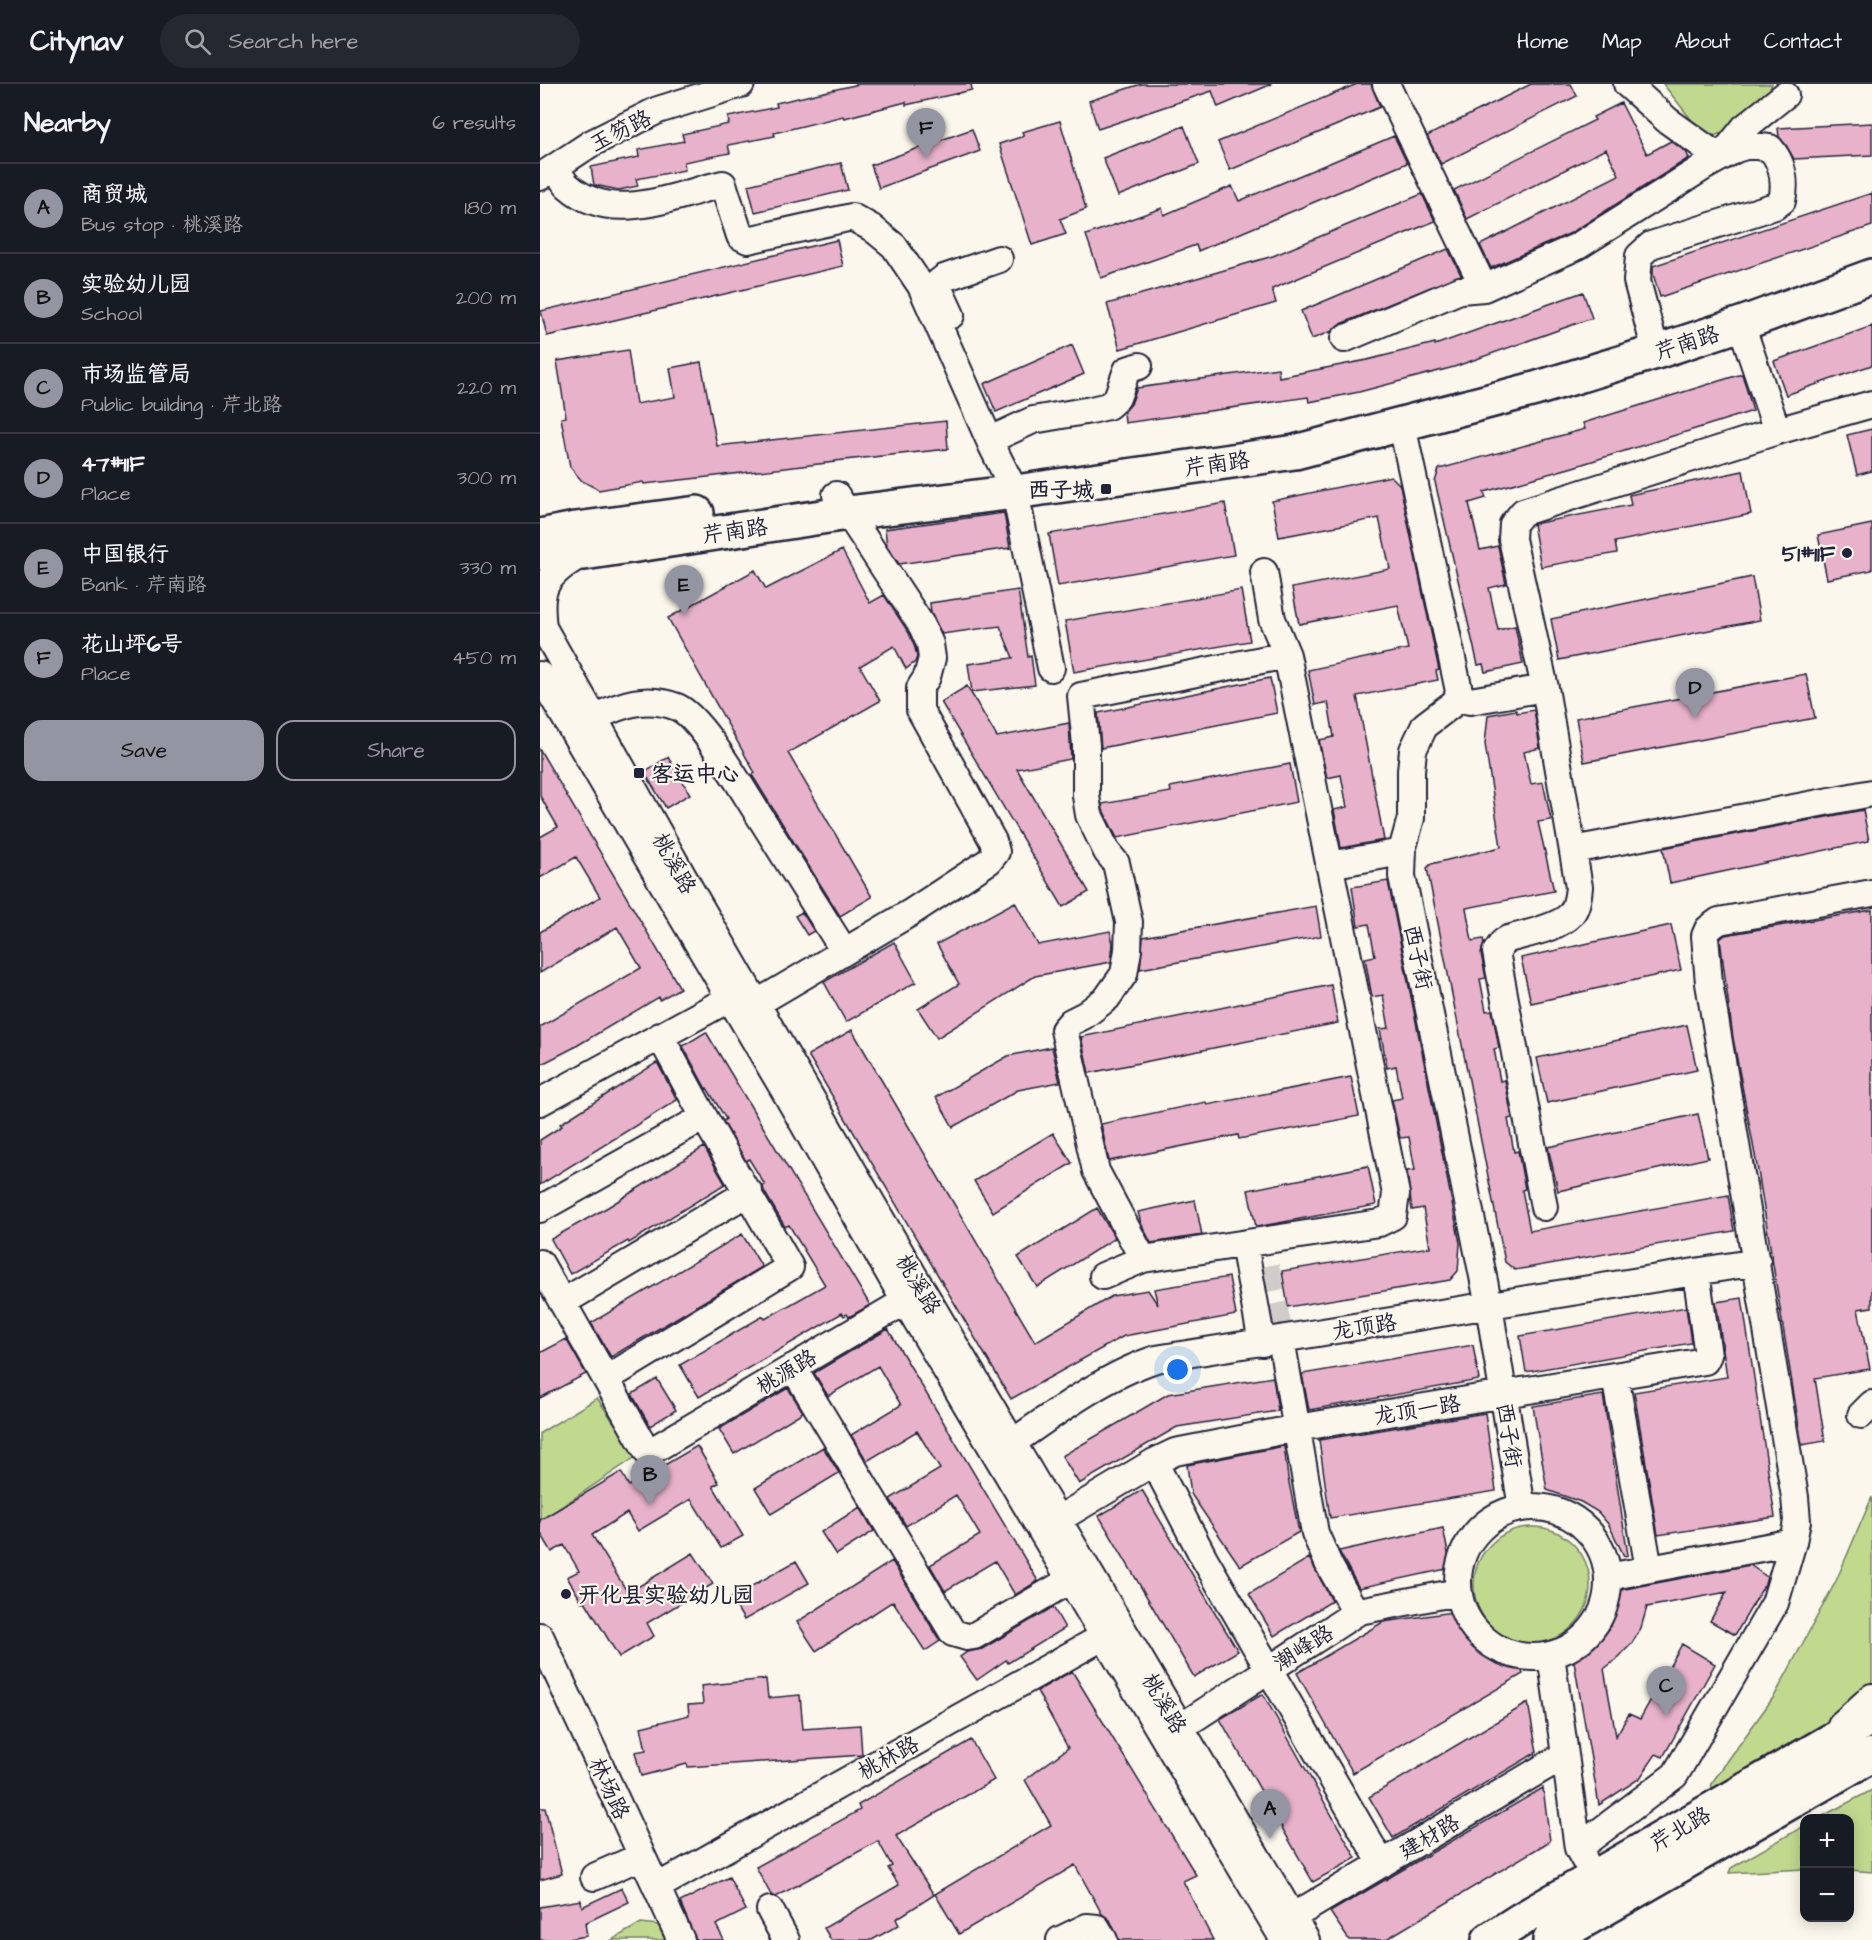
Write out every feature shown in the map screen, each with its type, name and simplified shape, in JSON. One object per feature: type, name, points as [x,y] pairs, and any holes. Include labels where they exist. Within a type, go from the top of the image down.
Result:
[{"type":"main road","name":"芹南路","points":[[540,553],[580,541],[842,504],[1010,482],[1294,452],[1535,389],[1741,324],[1872,276]]},
{"type":"main road","points":[[540,536],[580,541]]},
{"type":"main road","name":"芹北路","points":[[1489,1940],[1872,1717]]},
{"type":"main road","name":"芹北路","points":[[1550,1940],[1872,1755]]},
{"type":"street","name":"玉笏路","points":[[547,172],[590,144],[701,90],[741,84]]},
{"type":"street","points":[[1386,84],[1484,288]]},
{"type":"street","points":[[1627,84],[1667,120],[1720,158]]},
{"type":"street","points":[[1720,158],[1744,128],[1785,95]]},
{"type":"street","points":[[1344,339],[1460,290],[1484,288],[1578,246],[1720,158],[1749,145],[1770,148],[1779,159],[1785,188],[1782,201],[1775,207],[1651,246],[1639,256],[1637,281],[1656,352]]},
{"type":"street","points":[[547,172],[589,199],[609,206],[632,206],[666,201],[696,190],[723,184],[740,236],[748,240],[852,217],[872,228],[894,246],[921,286],[1010,482],[1051,668]]},
{"type":"street","points":[[986,431],[975,370],[938,285],[944,278],[999,259]]},
{"type":"street","points":[[1741,324],[1777,431]]},
{"type":"street","points":[[986,431],[1108,405],[1117,398],[1127,370],[1139,366]]},
{"type":"street","points":[[1544,1207],[1496,952],[1503,942],[1558,924],[1571,914],[1577,902],[1579,887],[1545,688],[1512,539],[1513,524],[1523,512],[1777,431],[1872,404]]},
{"type":"street","points":[[1401,425],[1459,691],[1458,699],[1470,701],[1545,688]]},
{"type":"street","points":[[540,1102],[660,1036],[743,1001],[844,951],[910,913],[989,861],[996,852],[993,841],[920,710],[920,688],[927,676],[932,658],[930,644],[922,626],[842,504]]},
{"type":"street","points":[[540,523],[580,541],[543,590],[542,625]]},
{"type":"street","points":[[1103,1276],[1143,1259],[1379,1223],[1393,1216],[1396,1194],[1287,655],[1272,619],[1264,572]]},
{"type":"street","name":"桃溪路","points":[[542,625],[594,718],[743,1001]]},
{"type":"street","points":[[1143,1259],[1096,1171],[1064,1030],[1071,1022],[1085,1015],[1107,998],[1124,974],[1128,950],[1129,922],[1116,863],[1107,852],[1089,815],[1081,696],[1287,655]]},
{"type":"street","name":"桃溪路","points":[[540,675],[743,1001],[1004,1448],[1070,1580],[1112,1631]]},
{"type":"street","name":"西子街","points":[[1458,699],[1425,725],[1417,739],[1411,759],[1411,818],[1402,852],[1402,876],[1489,1306],[1522,1508]]},
{"type":"street","points":[[594,718],[620,705],[654,701],[679,708],[692,718],[717,750],[844,951]]},
{"type":"street","points":[[1573,850],[1872,793]]},
{"type":"street","points":[[1329,865],[1402,852]]},
{"type":"street","points":[[1578,1848],[1675,1775],[1774,1603],[1793,1542],[1797,1521],[1757,1262],[1708,983],[1704,951],[1705,936],[1708,929],[1719,921],[1872,893]]},
{"type":"street","points":[[540,1263],[606,1379],[790,1267],[660,1036]]},
{"type":"street","points":[[540,1209],[704,1117]]},
{"type":"street","points":[[563,1302],[749,1192]]},
{"type":"street","points":[[1244,1244],[1297,1428],[1315,1533],[1329,1565],[1356,1613]]},
{"type":"street","name":"龙顶路","points":[[1004,1448],[1100,1384],[1133,1367],[1156,1359],[1757,1262]]},
{"type":"street","name":"龙顶一路","points":[[1058,1520],[1154,1462],[1175,1452],[1297,1428],[1705,1361],[1708,1355],[1696,1272]]},
{"type":"street","name":"桃源路","points":[[606,1379],[648,1453],[914,1296]]},
{"type":"street","points":[[793,1367],[953,1633],[968,1637],[975,1636],[1070,1580]]},
{"type":"street","points":[[1615,1376],[1650,1569]]},
{"type":"street","name":"桃溪路","points":[[1004,1448],[1058,1520],[1112,1631],[1288,1929],[1306,1940]]},
{"type":"street","points":[[1154,1462],[1204,1558],[1382,1864]]},
{"type":"street","points":[[1522,1508],[1546,1508],[1570,1517],[1589,1532],[1602,1553],[1608,1576],[1607,1598],[1600,1617],[1587,1634],[1571,1648],[1551,1655],[1526,1658],[1501,1651],[1480,1637],[1465,1617],[1458,1592],[1458,1569],[1466,1547],[1480,1528],[1499,1515],[1522,1508]]},
{"type":"street","points":[[1608,1576],[1793,1542]]},
{"type":"street","name":"潮峰路","points":[[1171,1732],[1356,1613],[1458,1592]]},
{"type":"street","name":"桃林路","points":[[657,1887],[1112,1631]]},
{"type":"street","name":"林场路","points":[[540,1636],[681,1940]]},
{"type":"street","points":[[1551,1655],[1578,1848],[1594,1878],[1614,1905]]},
{"type":"street","points":[[1810,1753],[1872,1697]]},
{"type":"street","name":"建材路","points":[[1288,1929],[1382,1864],[1565,1755]]},
{"type":"street","points":[[1808,1793],[1861,1767],[1872,1765]]},
{"type":"street","points":[[594,1877],[642,1856]]},
{"type":"street","points":[[770,1910],[786,1940]]},
{"type":"street","points":[[1060,1940],[1087,1927],[1097,1929],[1104,1940]]},
{"type":"green space","points":[[1663,84],[1772,84],[1763,105],[1713,136],[1702,133]]},
{"type":"green space","points":[[597,1398],[637,1456],[540,1521],[540,1433]]},
{"type":"green space","points":[[1872,1497],[1872,1684],[1826,1723],[1717,1791],[1713,1791],[1711,1784],[1775,1695],[1836,1581]]},
{"type":"green space","points":[[1532,1527],[1554,1531],[1573,1544],[1586,1563],[1590,1585],[1586,1607],[1573,1626],[1554,1639],[1532,1643],[1510,1639],[1491,1626],[1478,1607],[1474,1585],[1478,1563],[1491,1544],[1510,1531]]},
{"type":"green space","points":[[1872,1790],[1872,1872],[1854,1870],[1854,1814],[1827,1814]]},
{"type":"green space","points":[[1800,1828],[1800,1869],[1729,1873],[1731,1868]]},
{"type":"green space","points":[[641,1923],[658,1925],[665,1940],[612,1940]]},
{"type":"building","points":[[859,84],[971,84],[972,90],[906,105],[906,102],[844,118],[843,116],[774,133],[775,136],[728,145],[730,153],[684,162],[685,170],[636,179],[638,186],[619,190],[594,185],[591,167],[639,157],[638,150],[684,141],[682,134],[729,124],[728,117],[777,107],[776,103]]},
{"type":"building","points":[[1141,84],[1272,84],[1218,107],[1212,91],[1098,129],[1089,101]]},
{"type":"building","points":[[1357,84],[1371,84],[1380,107],[1230,170],[1218,142]]},
{"type":"building","points":[[1531,84],[1571,84],[1577,96],[1441,164],[1427,136]]},
{"type":"building","points":[[1621,103],[1647,154],[1671,141],[1686,152],[1689,158],[1571,233],[1491,268],[1480,245],[1619,175],[1606,149],[1467,219],[1454,190],[1595,120],[1593,117]]},
{"type":"building","points":[[1060,121],[1086,209],[1060,219],[1066,234],[1032,245],[999,144],[1024,136],[1022,132]]},
{"type":"building","points":[[1872,123],[1872,155],[1794,159],[1779,137],[1778,128]]},
{"type":"building","points":[[1184,126],[1199,164],[1118,196],[1103,158]]},
{"type":"building","points":[[972,129],[980,151],[879,188],[871,165]]},
{"type":"building","points":[[1394,136],[1407,163],[1198,251],[1196,245],[1101,278],[1086,235],[1162,208],[1164,215],[1232,186],[1239,201]]},
{"type":"building","points":[[841,163],[848,190],[755,212],[748,185]]},
{"type":"building","points":[[1872,193],[1872,226],[1660,297],[1653,266]]},
{"type":"building","points":[[1422,194],[1435,221],[1272,289],[1276,303],[1120,349],[1107,304],[1273,256]]},
{"type":"building","points":[[837,240],[843,266],[547,336],[541,311]]},
{"type":"building","points":[[1448,249],[1461,275],[1338,325],[1332,331],[1312,339],[1301,311]]},
{"type":"building","points":[[1583,292],[1592,318],[1454,367],[1359,392],[1309,402],[1308,397],[1125,423],[1124,412],[1131,404],[1137,388],[1278,368],[1279,377],[1367,360],[1435,343],[1435,345]]},
{"type":"building","points":[[1872,326],[1872,365],[1786,395],[1774,361]]},
{"type":"building","points":[[1072,345],[1084,374],[996,412],[984,384]]},
{"type":"building","points":[[628,350],[636,404],[675,397],[670,368],[701,362],[717,446],[946,421],[948,449],[644,484],[643,482],[599,490],[582,481],[570,467],[561,418],[566,417],[557,361]]},
{"type":"building","points":[[1742,374],[1753,411],[1484,492],[1486,498],[1469,503],[1480,550],[1498,546],[1506,584],[1489,588],[1498,630],[1515,626],[1523,664],[1485,672],[1483,664],[1478,665],[1435,482],[1439,469],[1585,429],[1583,423]]},
{"type":"building","points":[[1872,429],[1872,471],[1857,475],[1847,435]]},
{"type":"building","points":[[1743,471],[1751,514],[1615,542],[1617,553],[1541,567],[1533,524],[1631,505],[1629,495]]},
{"type":"building","points":[[1391,476],[1400,485],[1439,670],[1436,671],[1438,680],[1357,696],[1384,840],[1341,848],[1334,810],[1347,807],[1341,775],[1327,778],[1319,740],[1334,737],[1328,702],[1315,705],[1308,670],[1408,649],[1398,605],[1299,624],[1292,588],[1390,569],[1379,518],[1279,537],[1272,501]]},
{"type":"building","points":[[1225,503],[1234,555],[1058,586],[1049,534]]},
{"type":"building","points":[[1004,513],[1010,548],[899,564],[887,546],[885,529]]},
{"type":"building","name":"51#11F","points":[[1872,524],[1872,570],[1827,579],[1818,535]]},
{"type":"building","points":[[842,550],[870,603],[884,595],[909,633],[917,657],[915,662],[906,669],[894,646],[860,666],[880,701],[788,753],[872,897],[840,916],[752,775],[755,773],[668,618],[755,570],[766,589]]},
{"type":"building","points":[[1752,577],[1760,620],[1559,660],[1551,619]]},
{"type":"building","points":[[1018,590],[1028,657],[1031,656],[1035,685],[972,692],[968,664],[1013,658],[1000,626],[942,634],[931,613],[930,603]]},
{"type":"building","points":[[1241,590],[1250,641],[1074,672],[1065,621]]},
{"type":"building","points":[[1806,674],[1815,718],[1584,762],[1576,718]]},
{"type":"building","points":[[1270,678],[1277,713],[1101,748],[1098,713]]},
{"type":"building","points":[[967,686],[997,737],[1069,723],[1071,759],[1017,769],[1089,892],[1063,907],[941,702]]},
{"type":"building","points":[[1516,710],[1517,713],[1534,710],[1540,748],[1524,752],[1531,784],[1543,782],[1551,820],[1538,822],[1554,891],[1466,908],[1472,941],[1483,939],[1484,943],[1481,954],[1486,978],[1480,979],[1486,1011],[1492,1010],[1499,1048],[1494,1049],[1500,1081],[1505,1080],[1512,1118],[1508,1119],[1514,1152],[1518,1151],[1525,1189],[1522,1190],[1530,1231],[1728,1195],[1734,1231],[1515,1270],[1505,1262],[1427,868],[1431,864],[1501,847],[1485,744],[1488,715]]},
{"type":"building","points":[[540,750],[680,988],[660,1000],[659,997],[540,1065],[540,1027],[641,968],[617,927],[540,973],[540,932],[600,897],[576,857],[540,878],[540,837],[558,827],[540,796]]},
{"type":"building","points":[[668,757],[690,794],[666,808],[644,772]]},
{"type":"building","points":[[1290,764],[1297,802],[1117,838],[1103,810],[1102,804],[1171,792],[1170,787]]},
{"type":"building","points":[[1863,810],[1869,841],[1670,883],[1663,848]]},
{"type":"building","points":[[1388,881],[1460,1243],[1458,1271],[1450,1280],[1288,1307],[1282,1271],[1430,1247],[1423,1208],[1412,1210],[1407,1171],[1415,1170],[1409,1137],[1400,1138],[1392,1100],[1402,1098],[1396,1066],[1387,1068],[1380,1029],[1389,1028],[1383,995],[1372,997],[1365,958],[1375,956],[1369,924],[1358,926],[1352,887]]},
{"type":"building","points":[[1015,902],[1038,945],[1110,931],[1113,943],[1111,962],[1035,976],[937,1038],[918,1009],[959,984],[937,944]]},
{"type":"building","points":[[1316,906],[1321,936],[1140,969],[1143,937]]},
{"type":"building","points":[[1872,910],[1872,1307],[1858,1309],[1870,1369],[1815,1378],[1825,1441],[1802,1445],[1758,1171],[1733,1038],[1720,939],[1725,935]]},
{"type":"building","points":[[802,912],[814,931],[807,935],[795,916]]},
{"type":"building","points":[[1671,925],[1681,970],[1531,1003],[1521,958]]},
{"type":"building","points":[[894,942],[916,982],[846,1022],[824,982]]},
{"type":"building","points":[[1331,985],[1338,1023],[1089,1073],[1081,1037]]},
{"type":"building","points":[[1687,1025],[1697,1070],[1547,1103],[1537,1058]]},
{"type":"building","points":[[852,1030],[1035,1342],[1112,1296],[1148,1290],[1158,1305],[1154,1289],[1229,1277],[1236,1315],[1124,1336],[1011,1399],[808,1055]]},
{"type":"building","points":[[706,1032],[870,1305],[849,1317],[842,1313],[699,1397],[680,1365],[763,1316],[765,1319],[825,1285],[789,1225],[785,1227],[764,1191],[763,1186],[765,1185],[749,1159],[746,1161],[723,1121],[726,1119],[706,1089],[683,1046]]},
{"type":"building","points":[[1052,1047],[1060,1082],[1018,1090],[953,1127],[936,1097],[1008,1056]]},
{"type":"building","points":[[656,1063],[677,1100],[540,1185],[540,1140],[562,1126],[560,1124]]},
{"type":"building","points":[[1351,1077],[1359,1116],[1239,1139],[1238,1135],[1109,1161],[1101,1124],[1206,1102],[1207,1105]]},
{"type":"building","points":[[1698,1114],[1708,1158],[1558,1191],[1548,1147]]},
{"type":"building","points":[[1053,1133],[1072,1163],[993,1212],[974,1181]]},
{"type":"building","points":[[704,1147],[725,1184],[629,1243],[628,1241],[570,1274],[551,1239],[608,1207]]},
{"type":"building","points":[[1368,1166],[1376,1205],[1256,1227],[1248,1190]]},
{"type":"building","points":[[1195,1200],[1202,1235],[1151,1243],[1138,1212]]},
{"type":"building","points":[[1097,1208],[1115,1238],[1037,1287],[1018,1257]]},
{"type":"building","points":[[742,1234],[762,1267],[611,1357],[591,1323]]},
{"type":"building","points":[[1742,1298],[1775,1517],[1658,1535],[1634,1392],[1727,1377],[1716,1302]]},
{"type":"building","points":[[1686,1307],[1691,1343],[1526,1372],[1520,1336]]},
{"type":"building","points":[[888,1329],[1038,1581],[1015,1595],[995,1561],[945,1591],[930,1565],[980,1535],[956,1495],[906,1526],[890,1499],[940,1469],[917,1431],[867,1461],[851,1435],[901,1405],[878,1366],[828,1396],[814,1373]]},
{"type":"building","points":[[566,1339],[586,1374],[540,1398],[540,1353]]},
{"type":"building","points":[[1473,1345],[1479,1380],[1309,1410],[1302,1374]]},
{"type":"building","points":[[1273,1377],[1278,1411],[1177,1427],[1079,1484],[1062,1456],[1168,1394]]},
{"type":"building","points":[[657,1379],[676,1410],[650,1426],[632,1394]]},
{"type":"building","points":[[788,1388],[803,1412],[734,1454],[719,1429]]},
{"type":"building","points":[[1603,1395],[1628,1555],[1624,1556],[1609,1525],[1598,1512],[1581,1502],[1547,1490],[1533,1406]]},
{"type":"building","points":[[1485,1413],[1496,1491],[1330,1518],[1319,1440]]},
{"type":"building","points":[[697,1446],[719,1483],[713,1486],[743,1536],[721,1548],[691,1499],[638,1531],[627,1513],[592,1535],[628,1593],[693,1553],[713,1584],[647,1623],[654,1636],[619,1657],[585,1601],[582,1602],[567,1577],[579,1571],[564,1545],[552,1552],[540,1532],[540,1520],[621,1472],[629,1486]]},
{"type":"building","points":[[1284,1446],[1299,1532],[1240,1566],[1191,1494],[1187,1465]]},
{"type":"building","points":[[823,1447],[839,1473],[771,1514],[755,1488]]},
{"type":"building","points":[[1142,1490],[1238,1651],[1194,1677],[1099,1516]]},
{"type":"building","points":[[860,1507],[874,1531],[836,1555],[821,1532]]},
{"type":"building","points":[[1443,1528],[1451,1568],[1359,1588],[1339,1551]]},
{"type":"building","points":[[1309,1558],[1332,1601],[1274,1636],[1249,1594]]},
{"type":"building","points":[[796,1561],[809,1583],[744,1620],[731,1598]]},
{"type":"building","points":[[892,1561],[940,1641],[925,1651],[893,1601],[816,1651],[797,1622]]},
{"type":"building","points":[[1750,1565],[1767,1577],[1735,1635],[1710,1621],[1727,1592],[1647,1607],[1641,1628],[1632,1643],[1604,1669],[1616,1736],[1629,1714],[1640,1719],[1682,1644],[1715,1664],[1663,1757],[1656,1754],[1640,1778],[1599,1805],[1573,1656],[1601,1632],[1610,1620],[1618,1605],[1620,1590]]},
{"type":"building","points":[[1053,1607],[1065,1628],[1008,1663],[1006,1660],[977,1680],[960,1657],[967,1652],[982,1649]]},
{"type":"building","points":[[1453,1612],[1476,1649],[1483,1645],[1498,1656],[1519,1662],[1523,1674],[1353,1773],[1297,1673],[1383,1622]]},
{"type":"building","points":[[1072,1671],[1196,1875],[1183,1881],[1213,1940],[1119,1940],[1110,1920],[1102,1914],[1075,1865],[959,1934],[935,1894],[1051,1825],[1025,1780],[1068,1748],[1037,1691]]},
{"type":"building","points":[[766,1679],[768,1698],[800,1695],[803,1729],[860,1725],[862,1755],[688,1767],[687,1764],[641,1776],[635,1752],[646,1750],[641,1727],[689,1715],[688,1705],[703,1704],[701,1686]]},
{"type":"building","points":[[1263,1694],[1356,1858],[1313,1882],[1220,1719]]},
{"type":"building","points":[[1528,1703],[1537,1752],[1393,1838],[1369,1797]]},
{"type":"building","points":[[971,1740],[994,1780],[896,1836],[934,1895],[896,1919],[899,1925],[872,1940],[831,1940],[824,1928],[899,1885],[888,1868],[892,1866],[878,1841],[776,1897],[771,1895],[756,1867],[860,1810],[858,1805]]},
{"type":"building","points":[[1543,1788],[1550,1841],[1385,1940],[1349,1940],[1330,1912]]},
{"type":"building","points":[[540,1808],[545,1808],[562,1874],[540,1880]]},
{"type":"building","points":[[729,1877],[746,1910],[716,1925],[724,1940],[696,1940],[680,1902]]},
{"type":"building","points":[[622,1888],[629,1902],[585,1923],[587,1936],[562,1940],[540,1940],[540,1907],[581,1900],[582,1907]]},
{"type":"tunnel","points":[[1266,1266],[1281,1339]]},
{"type":"place","name":"花山坪6号","points":[[926,158]]},
{"type":"place","name":"西子城","points":[[1106,489]]},
{"type":"place","name":"51#11F","points":[[1847,553]]},
{"type":"place","name":"中国银行","points":[[684,615]]},
{"type":"place","name":"47#11F","points":[[1695,718]]},
{"type":"place","name":"客运中心","points":[[639,773]]},
{"type":"place","name":"实验幼儿园","points":[[650,1505]]},
{"type":"place","name":"开化县实验幼儿园","points":[[566,1594]]},
{"type":"place","name":"市场监管局","points":[[1666,1716]]},
{"type":"place","name":"商贸城","points":[[1270,1839]]}]
